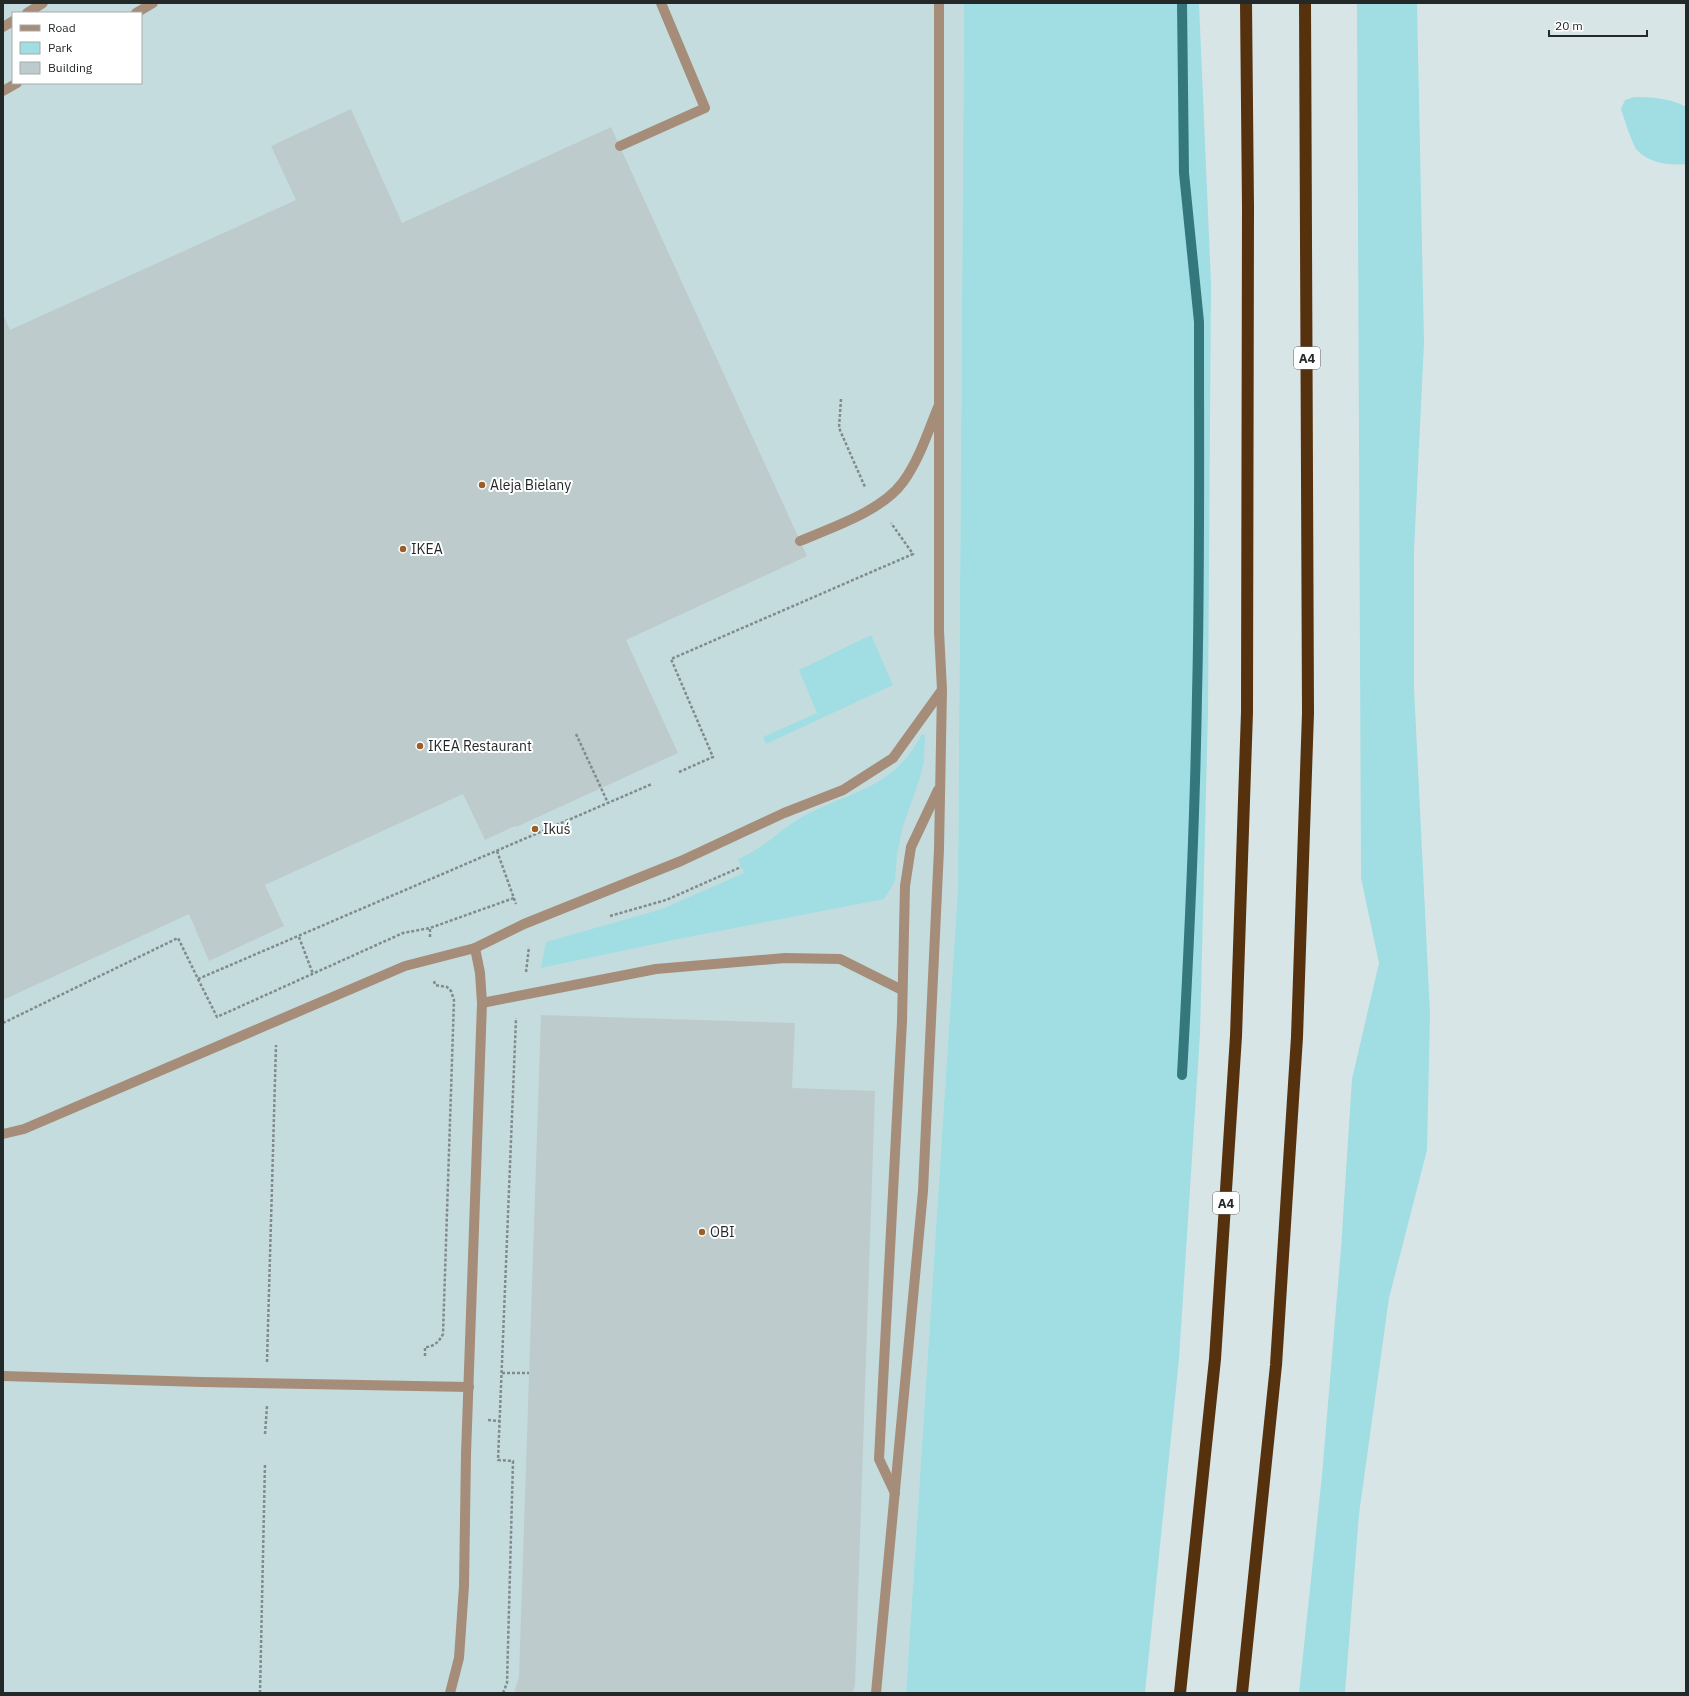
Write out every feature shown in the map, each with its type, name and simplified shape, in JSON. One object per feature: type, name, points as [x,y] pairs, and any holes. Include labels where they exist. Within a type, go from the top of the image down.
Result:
[{"type":"highway","name":"A4","points":[[1180,1693],[1215,1359],[1236,1036],[1246,712],[1248,199],[1246,3]]},
{"type":"highway","name":"A4","points":[[1242,1693],[1276,1365],[1298,1029],[1308,713],[1307,204],[1304,3]]},
{"type":"street","points":[[29,12],[43,3]]},
{"type":"street","points":[[138,12],[153,3]]},
{"type":"street","points":[[620,146],[705,108],[661,3]]},
{"type":"street","points":[[876,1693],[923,1190],[938,857],[942,690],[939,631],[939,3]]},
{"type":"street","points":[[3,27],[12,22]]},
{"type":"street","points":[[3,91],[14,84]]},
{"type":"street","points":[[800,541],[874,506],[887,498],[903,482],[917,456],[940,403]]},
{"type":"street","points":[[3,1134],[31,1126],[405,966],[475,948],[524,924],[681,861],[784,813],[843,790],[893,758],[942,690]]},
{"type":"street","points":[[895,1493],[879,1459],[902,990],[905,886],[911,847],[940,786]]},
{"type":"street","points":[[450,1693],[459,1658],[464,1586],[482,1003],[480,973],[475,948]]},
{"type":"street","points":[[482,1003],[656,969],[785,958],[840,959],[902,990]]},
{"type":"street","points":[[3,1376],[201,1382],[469,1387]]},
{"type":"path","points":[[679,772],[713,757],[671,659],[913,554],[894,525],[874,506],[839,428],[841,399]]},
{"type":"path","points":[[576,734],[608,803]]},
{"type":"path","points":[[198,979],[299,937],[652,784]]},
{"type":"path","points":[[497,851],[517,905]]},
{"type":"path","points":[[605,917],[666,900],[741,868]]},
{"type":"path","points":[[3,1023],[178,938],[217,1017],[403,933],[430,928],[514,898]]},
{"type":"path","points":[[299,937],[313,974]]},
{"type":"path","points":[[525,975],[530,940]]},
{"type":"path","points":[[425,1356],[425,1347],[431,1347],[440,1340],[443,1334],[454,1000],[452,992],[447,987],[435,985],[434,975]]},
{"type":"path","points":[[503,1693],[507,1683],[513,1460],[498,1460],[514,1022],[517,1015]]},
{"type":"path","points":[[267,1366],[276,1040]]},
{"type":"path","points":[[502,1372],[529,1373]]},
{"type":"path","points":[[266,1434],[267,1400]]},
{"type":"path","points":[[485,1420],[500,1421]]},
{"type":"path","points":[[260,1693],[265,1463]]},
{"type":"shaded area","name":"Aleja Bielany","points":[[3,3],[964,3],[958,887],[906,1693],[3,1693]]},
{"type":"green space","points":[[964,3],[1199,3],[1211,283],[1208,711],[1200,1034],[1179,1359],[1145,1693],[906,1693],[958,887]]},
{"type":"green space","points":[[1357,3],[1417,3],[1424,343],[1414,551],[1414,687],[1430,1014],[1427,1150],[1389,1298],[1359,1514],[1345,1693],[1299,1693],[1322,1475],[1341,1248],[1352,1079],[1379,963],[1361,878]]},
{"type":"green space","points":[[1634,97],[1667,100],[1686,107],[1686,164],[1666,164],[1653,161],[1637,150],[1621,109],[1625,100]]},
{"type":"green space","points":[[871,635],[893,685],[766,744],[763,737],[817,713],[799,670]]},
{"type":"green space","points":[[922,734],[925,735],[924,761],[920,778],[903,826],[897,854],[895,881],[884,899],[678,939],[541,968],[546,942],[662,909],[744,873],[738,859],[757,849],[790,824],[802,817],[869,787],[884,778],[897,768],[910,753]]},
{"type":"building","name":"IKEA","points":[[351,109],[402,223],[611,127],[807,556],[626,640],[678,753],[485,840],[463,794],[265,885],[284,926],[209,961],[189,914],[3,1000],[3,314],[10,330],[296,200],[271,146]]},
{"type":"building","name":"OBI","points":[[541,1015],[795,1023],[792,1088],[875,1091],[855,1686],[852,1693],[514,1693],[519,1677]]},
{"type":"waterway","points":[[1182,3],[1184,173],[1199,322],[1199,606],[1195,790],[1182,1075]]},
{"type":"place","name":"Aleja Bielany","points":[[482,485]]},
{"type":"place","name":"IKEA","points":[[403,549]]},
{"type":"place","name":"IKEA Restaurant","points":[[420,746]]},
{"type":"place","name":"Ikuś","points":[[535,829]]},
{"type":"place","name":"OBI","points":[[702,1232]]}]
